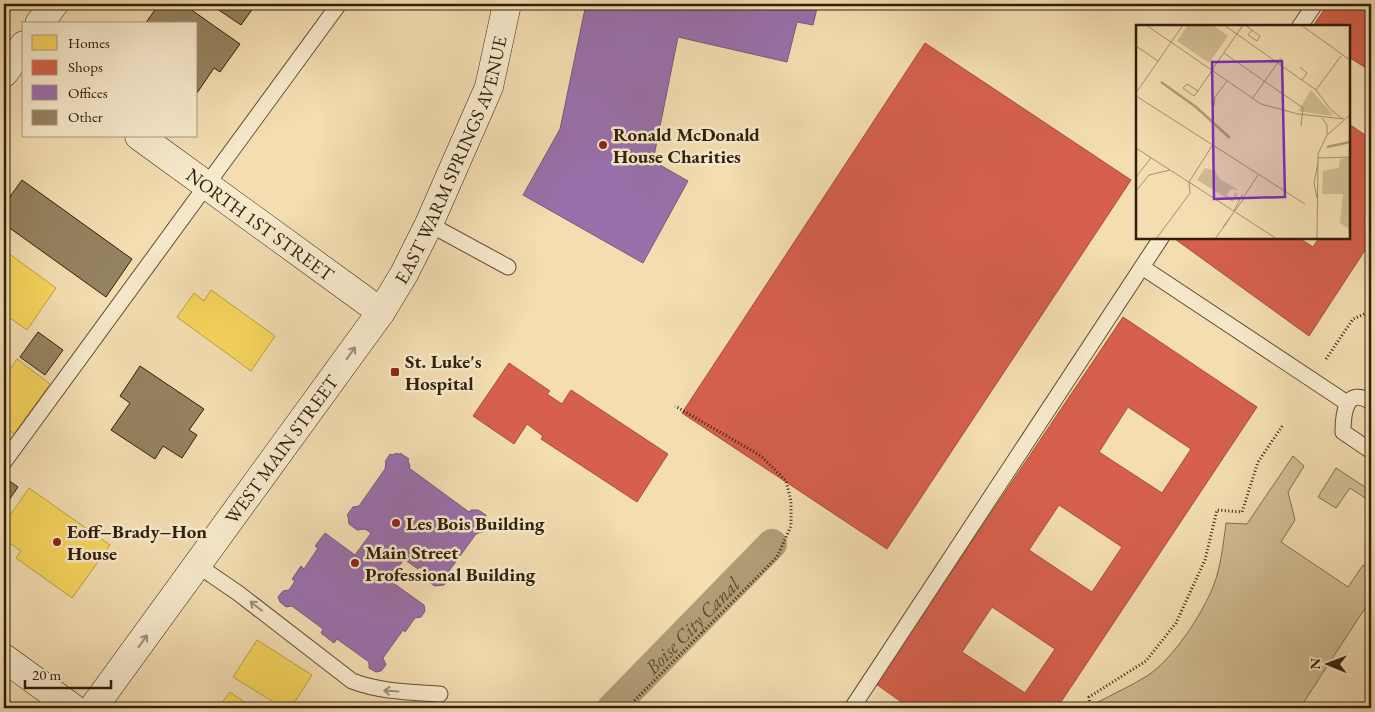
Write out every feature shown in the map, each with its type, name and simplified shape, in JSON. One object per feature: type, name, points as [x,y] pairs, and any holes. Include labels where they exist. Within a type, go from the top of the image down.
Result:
[{"type":"main road","points":[[40,22],[54,4]]},
{"type":"main road","name":"EAST WARM SPRINGS AVENUE","points":[[381,312],[404,274],[429,224],[489,87],[507,4]]},
{"type":"main road","points":[[4,73],[18,46]]},
{"type":"main road","name":"NORTH 1ST STREET","points":[[142,138],[381,312]]},
{"type":"main road","name":"WEST MAIN STREET","points":[[93,708],[381,312]]},
{"type":"main road","points":[[4,658],[73,708]]},
{"type":"lane","points":[[4,462],[339,4]]},
{"type":"lane","points":[[1301,25],[1315,4]]},
{"type":"lane","points":[[429,224],[508,267]]},
{"type":"lane","points":[[852,708],[1160,239]]},
{"type":"lane","points":[[1142,267],[1347,404]]},
{"type":"lane","points":[[1371,402],[1364,398],[1355,398],[1347,404],[1343,412],[1344,432],[1371,451]]},
{"type":"lane","points":[[197,565],[238,593],[352,681],[368,687],[385,690],[440,694]]},
{"type":"path","points":[[4,18],[14,4]]},
{"type":"path","points":[[1326,359],[1353,320],[1371,311]]},
{"type":"path","points":[[627,708],[777,557],[791,526],[791,501],[786,481],[761,456],[676,406]]},
{"type":"path","points":[[1090,708],[1089,697],[1146,661],[1176,623],[1205,560],[1217,510],[1242,512],[1258,462],[1283,425]]},
{"type":"shaded area","points":[[1293,456],[1304,466],[1288,492],[1295,520],[1281,542],[1348,587],[1363,565],[1371,570],[1371,599],[1300,708],[1099,708],[1096,703],[1147,676],[1167,659],[1176,648],[1194,623],[1213,587],[1220,564],[1226,523],[1247,524]]},
{"type":"shaded area","points":[[1336,468],[1371,491],[1371,502],[1350,488],[1336,508],[1318,497]]},
{"type":"building: Homes","points":[[4,250],[56,288],[27,330],[4,314]]},
{"type":"building: Homes","points":[[211,290],[275,336],[251,371],[177,317],[194,293],[204,301]]},
{"type":"building: Homes","points":[[17,359],[50,384],[14,434],[4,426],[4,378]]},
{"type":"building: Homes","name":"Eoff–Brady–Hon House","points":[[29,488],[110,545],[72,598],[16,558],[21,551],[4,539],[4,524]]},
{"type":"building: Homes","points":[[257,640],[312,675],[291,708],[283,708],[233,677]]},
{"type":"building: Homes","points":[[230,692],[253,708],[218,708]]},
{"type":"building: Shops","points":[[1328,4],[1371,4],[1371,71],[1350,58],[1350,25],[1314,25]]},
{"type":"building: Shops","points":[[925,43],[1131,180],[887,549],[682,413]]},
{"type":"building: Shops","points":[[1350,125],[1371,139],[1371,241],[1309,336],[1175,239],[1301,239],[1313,247],[1318,239],[1350,239]]},
{"type":"building: Shops","points":[[1123,317],[1257,407],[1057,708],[910,708],[876,684]],"holes":[[[1128,407],[1191,449],[1162,493],[1099,452]],[[1059,505],[1122,547],[1092,592],[1029,550]],[[992,607],[1055,649],[1025,693],[962,652]]]},
{"type":"building: Shops","points":[[509,363],[550,391],[547,394],[562,404],[571,390],[668,454],[637,502],[541,439],[543,436],[527,424],[514,444],[473,416]]},
{"type":"building: Offices","name":"Ronald McDonald House Charities","points":[[586,4],[818,4],[813,25],[797,22],[787,62],[678,37],[653,161],[688,181],[643,263],[523,195],[560,129]]},
{"type":"building: Offices","name":"Main Street Professional Building","points":[[397,453],[409,459],[409,468],[469,512],[471,510],[478,510],[486,515],[486,524],[488,525],[482,533],[476,534],[449,571],[448,577],[450,578],[444,585],[435,586],[426,580],[426,572],[404,559],[389,580],[424,605],[425,611],[421,617],[415,618],[405,632],[403,630],[383,658],[386,665],[381,671],[376,672],[369,668],[369,662],[337,639],[334,643],[321,633],[323,629],[292,606],[286,607],[280,602],[278,597],[283,591],[289,590],[295,581],[292,579],[301,566],[304,569],[318,548],[315,546],[325,533],[355,555],[371,533],[365,529],[357,530],[349,524],[347,515],[353,507],[359,506],[385,469],[385,462],[390,454]]},
{"type":"building: Other","points":[[159,4],[183,4],[240,44],[220,72],[214,68],[198,92],[198,22],[146,22]]},
{"type":"building: Other","points":[[210,4],[256,4],[241,25]]},
{"type":"building: Other","points":[[22,180],[132,259],[106,297],[4,224],[4,205]]},
{"type":"building: Other","points":[[38,332],[63,350],[45,375],[20,357]]},
{"type":"building: Other","points":[[140,366],[204,409],[189,430],[197,435],[182,458],[163,446],[155,459],[111,430],[130,403],[120,396]]},
{"type":"building: Other","points":[[4,477],[18,487],[4,507]]},
{"type":"waterway","name":"Boise City Canal","points":[[612,708],[772,544]]},
{"type":"place","name":"Ronald McDonald House Charities","points":[[603,145]]},
{"type":"place","name":"St. Luke's Hospital","points":[[395,372]]},
{"type":"place","name":"Les Bois Building","points":[[396,523]]},
{"type":"place","name":"Eoff–Brady–Hon House","points":[[57,542]]},
{"type":"place","name":"Main Street Professional Building","points":[[355,563]]}]
